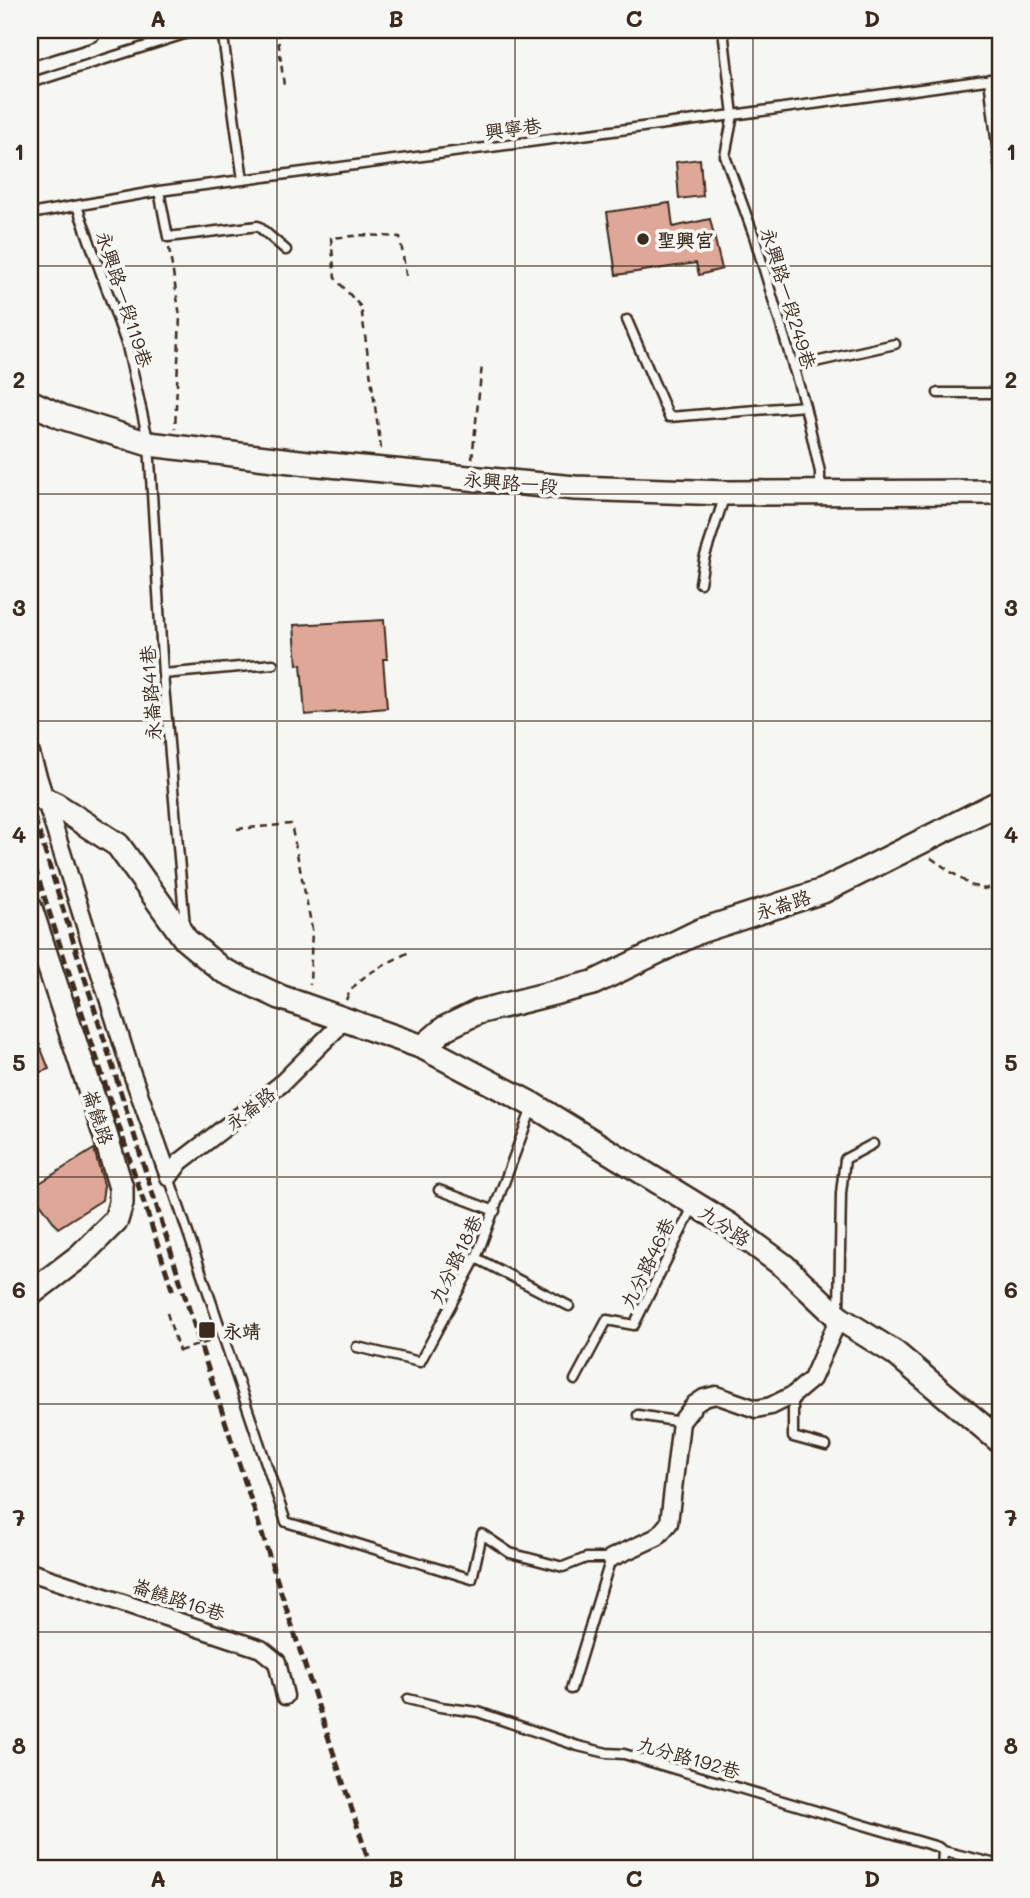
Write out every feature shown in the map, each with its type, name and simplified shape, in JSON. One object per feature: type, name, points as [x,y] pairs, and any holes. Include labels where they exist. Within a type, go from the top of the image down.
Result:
[{"type":"street","points":[[30,48],[89,30]]},
{"type":"street","name":"永興路一段","points":[[30,402],[62,417],[149,444],[575,488],[726,493],[1000,492]]},
{"type":"street","points":[[30,751],[38,797],[169,1177]]},
{"type":"street","points":[[38,797],[118,845],[186,940],[222,970],[280,997],[423,1047]]},
{"type":"street","name":"永崙路","points":[[423,1047],[445,1028],[478,1012],[593,983],[700,932],[823,891],[1000,802]]},
{"type":"street","name":"崙饒路","points":[[30,908],[105,1134],[121,1188],[121,1203],[116,1220],[80,1255],[30,1294]]},
{"type":"street","name":"永崙路","points":[[169,1177],[180,1163],[280,1085],[335,1030],[340,1017]]},
{"type":"street","name":"九分路","points":[[423,1047],[533,1105],[729,1225],[784,1266],[839,1318],[895,1353],[1000,1441]]},
{"type":"street","points":[[611,1558],[657,1537],[669,1523],[681,1422],[695,1404],[716,1395],[756,1409],[771,1406],[793,1395],[811,1378],[839,1318]]},
{"type":"street","name":"崙饒路16巷","points":[[30,1572],[261,1649],[277,1662],[285,1696]]},
{"type":"lane","points":[[30,83],[197,30]]},
{"type":"lane","points":[[222,30],[243,180]]},
{"type":"lane","name":"永興路一段249巷","points":[[723,30],[733,115],[724,156],[754,236],[805,406],[820,472],[820,492]]},
{"type":"lane","name":"興寧巷","points":[[30,214],[159,191],[1000,78]]},
{"type":"lane","points":[[989,79],[1000,172]]},
{"type":"lane","points":[[159,191],[168,237],[258,226],[286,250]]},
{"type":"lane","name":"永興路一段119巷","points":[[77,206],[127,346],[149,444]]},
{"type":"lane","points":[[627,320],[669,417],[805,406]]},
{"type":"lane","points":[[793,367],[895,344]]},
{"type":"lane","points":[[938,393],[1000,393]]},
{"type":"lane","name":"永崙路41巷","points":[[149,444],[163,674],[186,940]]},
{"type":"lane","points":[[700,583],[704,559],[726,493]]},
{"type":"lane","points":[[163,674],[273,664]]},
{"type":"lane","name":"九分路18巷","points":[[357,1347],[420,1362],[476,1258],[533,1105]]},
{"type":"lane","points":[[839,1318],[841,1193],[845,1159],[873,1144]]},
{"type":"lane","points":[[169,1177],[286,1522],[472,1579],[482,1534],[510,1553],[564,1567],[586,1558],[611,1558],[571,1689]]},
{"type":"lane","points":[[439,1189],[495,1212]]},
{"type":"lane","name":"九分路46巷","points":[[575,1380],[607,1320],[634,1325],[694,1204]]},
{"type":"lane","points":[[476,1258],[569,1306]]},
{"type":"lane","points":[[793,1395],[793,1437],[827,1446]]},
{"type":"lane","points":[[638,1415],[681,1422]]},
{"type":"lane","name":"九分路192巷","points":[[408,1699],[478,1712],[539,1734],[607,1753],[624,1754],[914,1839],[943,1851],[1000,1865]]},
{"type":"lane","points":[[942,1868],[943,1851]]},
{"type":"path","points":[[224,43],[255,30]]},
{"type":"path","points":[[277,30],[284,86]]},
{"type":"path","points":[[384,470],[361,307],[335,278],[331,238],[363,234],[400,237],[407,281]]},
{"type":"path","points":[[168,237],[180,316],[175,448]]},
{"type":"path","points":[[471,478],[482,365]]},
{"type":"path","points":[[237,829],[291,824],[312,928],[310,1006]]},
{"type":"path","points":[[914,846],[970,884],[985,889],[1000,884]]},
{"type":"path","points":[[340,1017],[349,991],[368,974],[411,951]]},
{"type":"path","points":[[167,1313],[179,1351],[211,1341]]},
{"type":"building","points":[[700,159],[703,196],[679,199],[676,162]]},
{"type":"building","name":"聖興宮","points":[[670,203],[673,227],[710,219],[722,269],[699,275],[696,263],[616,275],[607,212]]},
{"type":"building","points":[[384,620],[387,659],[383,659],[387,708],[305,715],[301,664],[297,665],[294,625]]},
{"type":"building","points":[[30,1021],[49,1069],[30,1076]]},
{"type":"building","points":[[94,1149],[104,1185],[102,1200],[58,1228],[30,1189]]},
{"type":"railway","points":[[30,804],[201,1347],[371,1868]]},
{"type":"railway","points":[[30,853],[173,1292]]},
{"type":"place","name":"聖興宮","points":[[643,239]]},
{"type":"place","name":"永靖","points":[[207,1330]]}]
